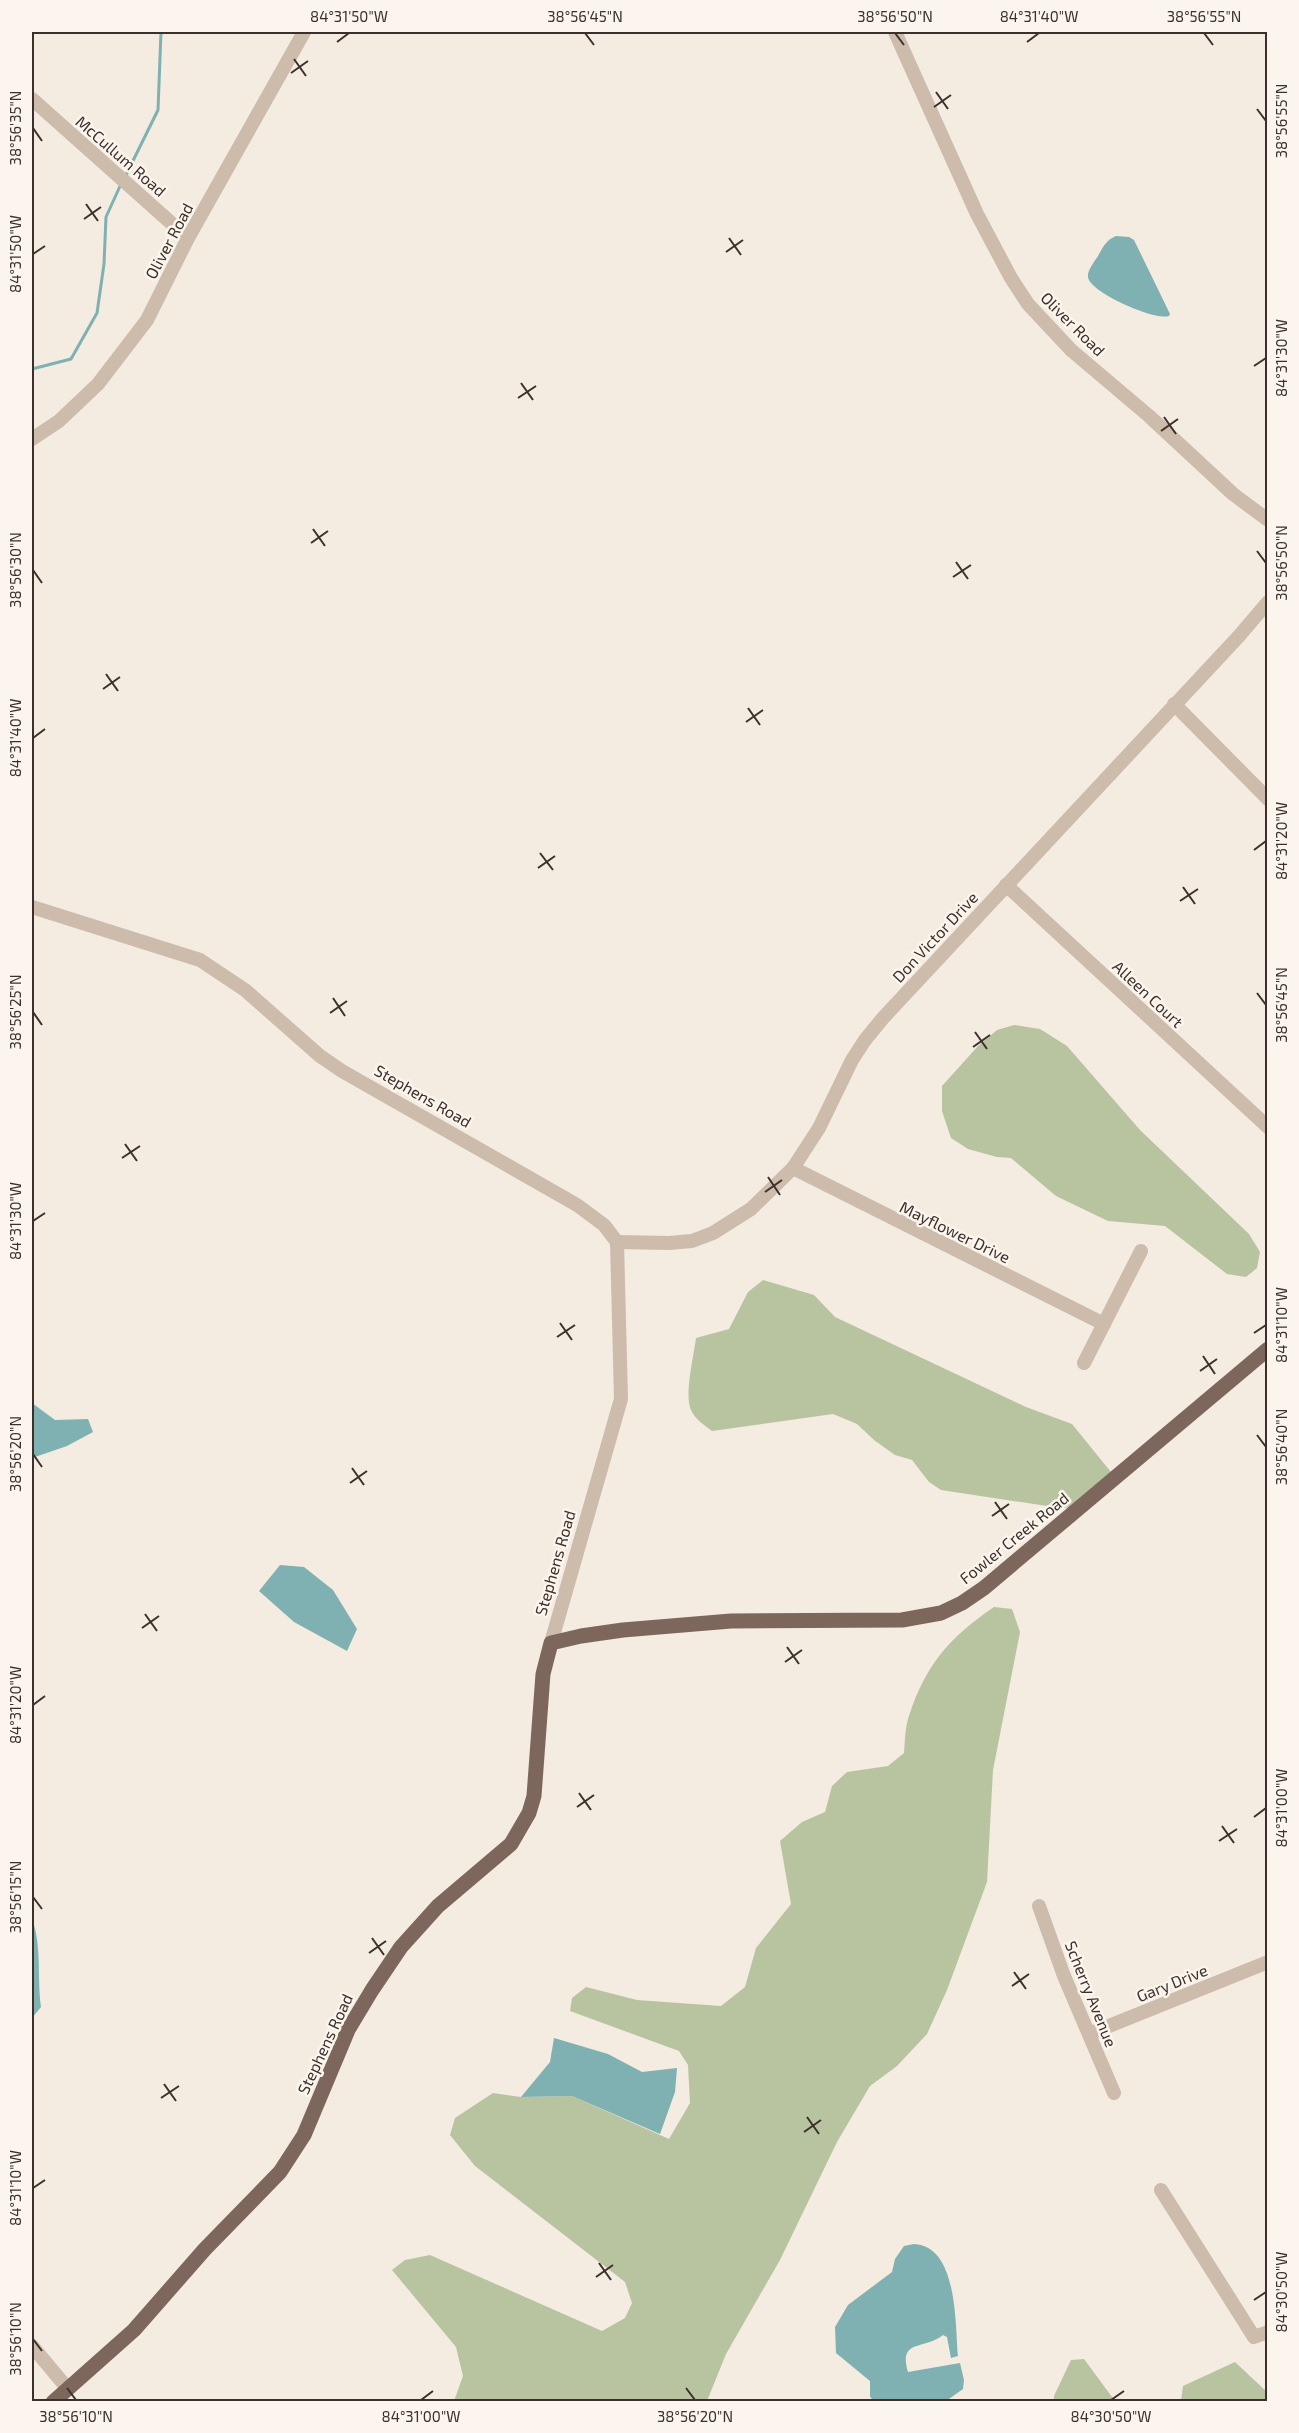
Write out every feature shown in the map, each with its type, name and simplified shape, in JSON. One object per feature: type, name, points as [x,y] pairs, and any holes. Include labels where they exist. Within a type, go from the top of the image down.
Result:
[{"type":"main road","name":"Fowler Creek Road","points":[[551,1643],[623,1630],[731,1621],[902,1620],[941,1613],[962,1603],[984,1588],[1268,1349]]},
{"type":"main road","name":"Stephens Road","points":[[53,2402],[134,2330],[205,2249],[280,2172],[304,2134],[348,2030],[401,1947],[438,1906],[511,1844],[529,1813],[534,1796],[543,1674],[551,1643]]},
{"type":"street","name":"Oliver Road","points":[[32,439],[59,421],[98,384],[147,320],[188,238],[304,32]]},
{"type":"street","name":"Oliver Road","points":[[895,32],[977,214],[1011,278],[1028,304],[1071,350],[1149,416],[1233,494],[1268,520]]},
{"type":"street","name":"McCullum Road","points":[[32,99],[188,238]]},
{"type":"street","name":"Don Victor Drive","points":[[617,1242],[669,1244],[692,1241],[713,1233],[752,1209],[793,1168],[819,1128],[840,1083],[865,1040],[1268,602]]},
{"type":"street","points":[[1174,704],[1268,799]]},
{"type":"street","name":"Alleen Court","points":[[1006,885],[1268,1127]]},
{"type":"street","name":"Stephens Road","points":[[32,907],[175,951],[215,968],[245,990],[320,1056],[342,1071],[577,1205],[604,1225],[617,1242],[621,1399],[551,1643]]},
{"type":"street","name":"Mayflower Drive","points":[[793,1168],[1104,1324]]},
{"type":"street","points":[[1084,1364],[1141,1251]]},
{"type":"street","name":"Scherry Avenue","points":[[1039,1906],[1064,1976],[1114,2093]]},
{"type":"street","name":"Gary Drive","points":[[1089,2034],[1268,1962]]},
{"type":"street","points":[[1161,2190],[1261,2335]]},
{"type":"street","points":[[32,2346],[68,2389]]},
{"type":"green space","points":[[1014,1025],[1040,1029],[1067,1046],[1140,1130],[1249,1234],[1260,1252],[1257,1268],[1246,1277],[1227,1274],[1165,1226],[1108,1221],[1056,1196],[1011,1158],[997,1157],[968,1149],[951,1138],[942,1111],[942,1086],[979,1045],[997,1030]]},
{"type":"green space","points":[[763,1280],[814,1295],[835,1317],[1026,1407],[1072,1424],[1115,1477],[1081,1507],[1060,1508],[941,1490],[929,1482],[912,1460],[895,1455],[857,1424],[833,1414],[712,1431],[695,1416],[689,1403],[689,1385],[696,1338],[729,1329],[748,1292]]},
{"type":"green space","points":[[994,1607],[1012,1609],[1020,1632],[993,1770],[987,1882],[947,1990],[927,2034],[897,2066],[870,2086],[837,2142],[780,2260],[726,2354],[707,2401],[454,2401],[463,2376],[456,2347],[392,2270],[405,2260],[430,2255],[602,2331],[625,2318],[632,2303],[625,2282],[475,2166],[450,2135],[455,2118],[493,2093],[521,2097],[572,2096],[669,2139],[690,2103],[688,2065],[679,2051],[570,2011],[572,1998],[586,1987],[637,2000],[721,2006],[745,1987],[756,1948],[791,1904],[780,1841],[802,1822],[825,1812],[832,1786],[847,1772],[888,1766],[904,1753],[909,1716],[923,1681],[941,1653],[952,1641]]},
{"type":"green space","points":[[1084,2359],[1115,2401],[1054,2401],[1054,2396],[1071,2360]]},
{"type":"green space","points":[[1235,2362],[1267,2392],[1267,2401],[1181,2401],[1183,2386]]},
{"type":"water","points":[[1116,236],[1129,237],[1134,240],[1169,316],[1138,310],[1111,298],[1100,291],[1088,277],[1090,269],[1105,244]]},
{"type":"water","points":[[32,1403],[55,1420],[88,1419],[93,1432],[67,1446],[32,1458]]},
{"type":"water","points":[[280,1565],[304,1567],[333,1590],[357,1629],[347,1651],[294,1622],[259,1591]]},
{"type":"water","points":[[32,1919],[38,1951],[41,2007],[32,2018]]},
{"type":"water","points":[[554,2038],[608,2054],[642,2072],[677,2068],[675,2092],[660,2134],[572,2096],[521,2097],[550,2062]]},
{"type":"water","points":[[914,2244],[928,2248],[939,2258],[946,2272],[954,2307],[958,2356],[951,2358],[947,2337],[943,2335],[910,2350],[906,2362],[908,2372],[960,2363],[964,2380],[963,2389],[946,2401],[873,2401],[870,2396],[870,2381],[836,2353],[835,2327],[848,2305],[892,2272],[895,2259],[904,2246]]},
{"type":"waterway","points":[[126,175],[158,110],[161,32]]},
{"type":"waterway","points":[[32,369],[71,359],[97,313],[104,264],[106,217],[121,184]]}]
